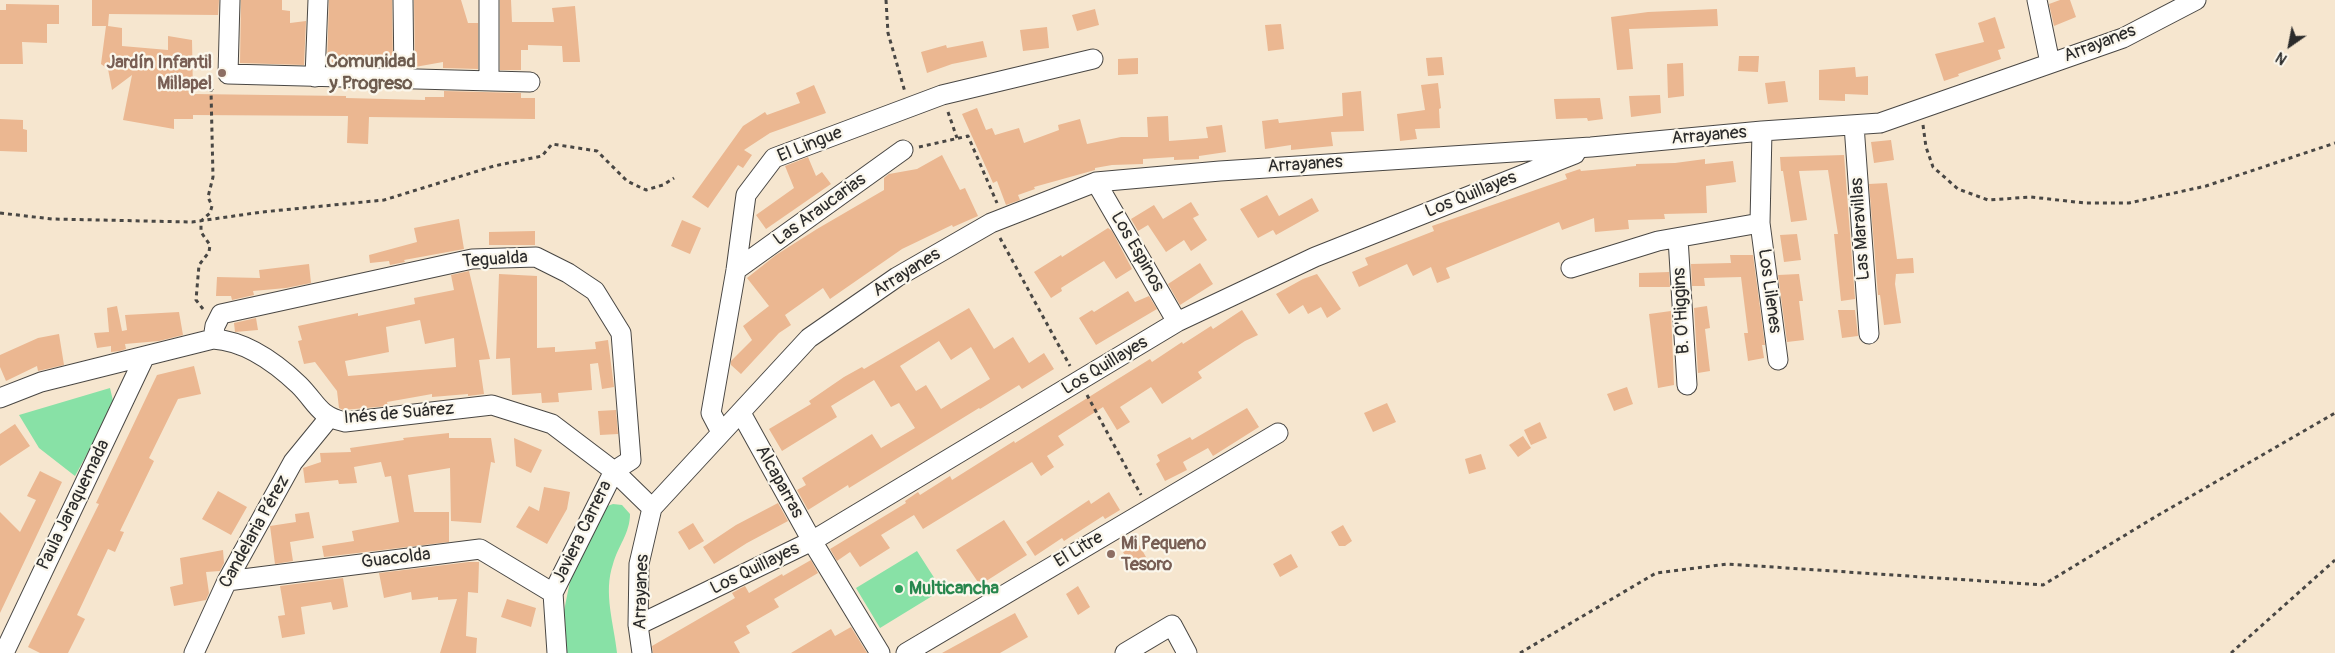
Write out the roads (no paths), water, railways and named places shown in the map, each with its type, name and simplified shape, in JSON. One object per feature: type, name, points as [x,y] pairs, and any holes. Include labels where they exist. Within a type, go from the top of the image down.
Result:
[{"type":"street","points":[[230,0],[228,74],[530,82]]},
{"type":"street","points":[[315,77],[318,0]]},
{"type":"street","points":[[403,0],[404,79]]},
{"type":"street","points":[[488,0],[489,81]]},
{"type":"street","points":[[2038,0],[2050,63]]},
{"type":"street","name":"Arrayanes","points":[[642,653],[638,625],[639,564],[652,508],[809,338],[897,277],[1004,218],[1096,182],[1220,171],[1591,148],[1880,123],[2123,38],[2196,0]]},
{"type":"street","name":"El Lingue","points":[[721,432],[711,413],[736,270],[746,196],[774,158],[942,95],[1093,59]]},
{"type":"street","name":"Las Maravillas","points":[[1854,125],[1869,334]]},
{"type":"street","points":[[1571,268],[1658,241],[1760,223],[1762,132]]},
{"type":"street","name":"Los Quillayes","points":[[638,625],[812,541],[1177,322],[1315,257],[1591,148]]},
{"type":"street","name":"Las Araucarias","points":[[736,270],[903,150]]},
{"type":"street","name":"Los Espinos","points":[[1096,182],[1177,322]]},
{"type":"street","name":"Los Lilenes","points":[[1760,223],[1778,360]]},
{"type":"street","name":"B. O'Higgins","points":[[1678,238],[1686,385]]},
{"type":"street","name":"Tegualda","points":[[214,333],[221,314],[472,259],[536,257],[568,273],[595,291],[621,334],[631,460],[614,471]]},
{"type":"street","name":"Inés de Suárez","points":[[0,398],[41,382],[145,356],[214,333],[261,354],[298,385],[329,418],[345,422],[492,405],[552,424],[614,471],[652,508]]},
{"type":"street","name":"Paula Jaraquemada","points":[[4,653],[145,356]]},
{"type":"street","name":"Alcaparras","points":[[741,413],[812,541],[880,653]]},
{"type":"street","name":"Candelaria Pérez","points":[[194,653],[227,581],[293,462],[329,418]]},
{"type":"street","name":"El Litre","points":[[906,653],[1278,433]]},
{"type":"street","name":"Javiera Carrera","points":[[557,653],[553,593],[614,471]]},
{"type":"street","name":"Guacolda","points":[[227,581],[480,549],[553,593]]},
{"type":"street","points":[[1125,653],[1172,625],[1188,653]]},
{"type":"place","name":"Jardín Infantil Millapel","points":[[222,73]]},
{"type":"place","name":"Mi Pequeno Tesoro","points":[[1111,554]]},
{"type":"place","name":"Multicancha","points":[[899,589]]},
{"type":"district","name":"Comunidad y Progreso","points":[[371,73]]}]
